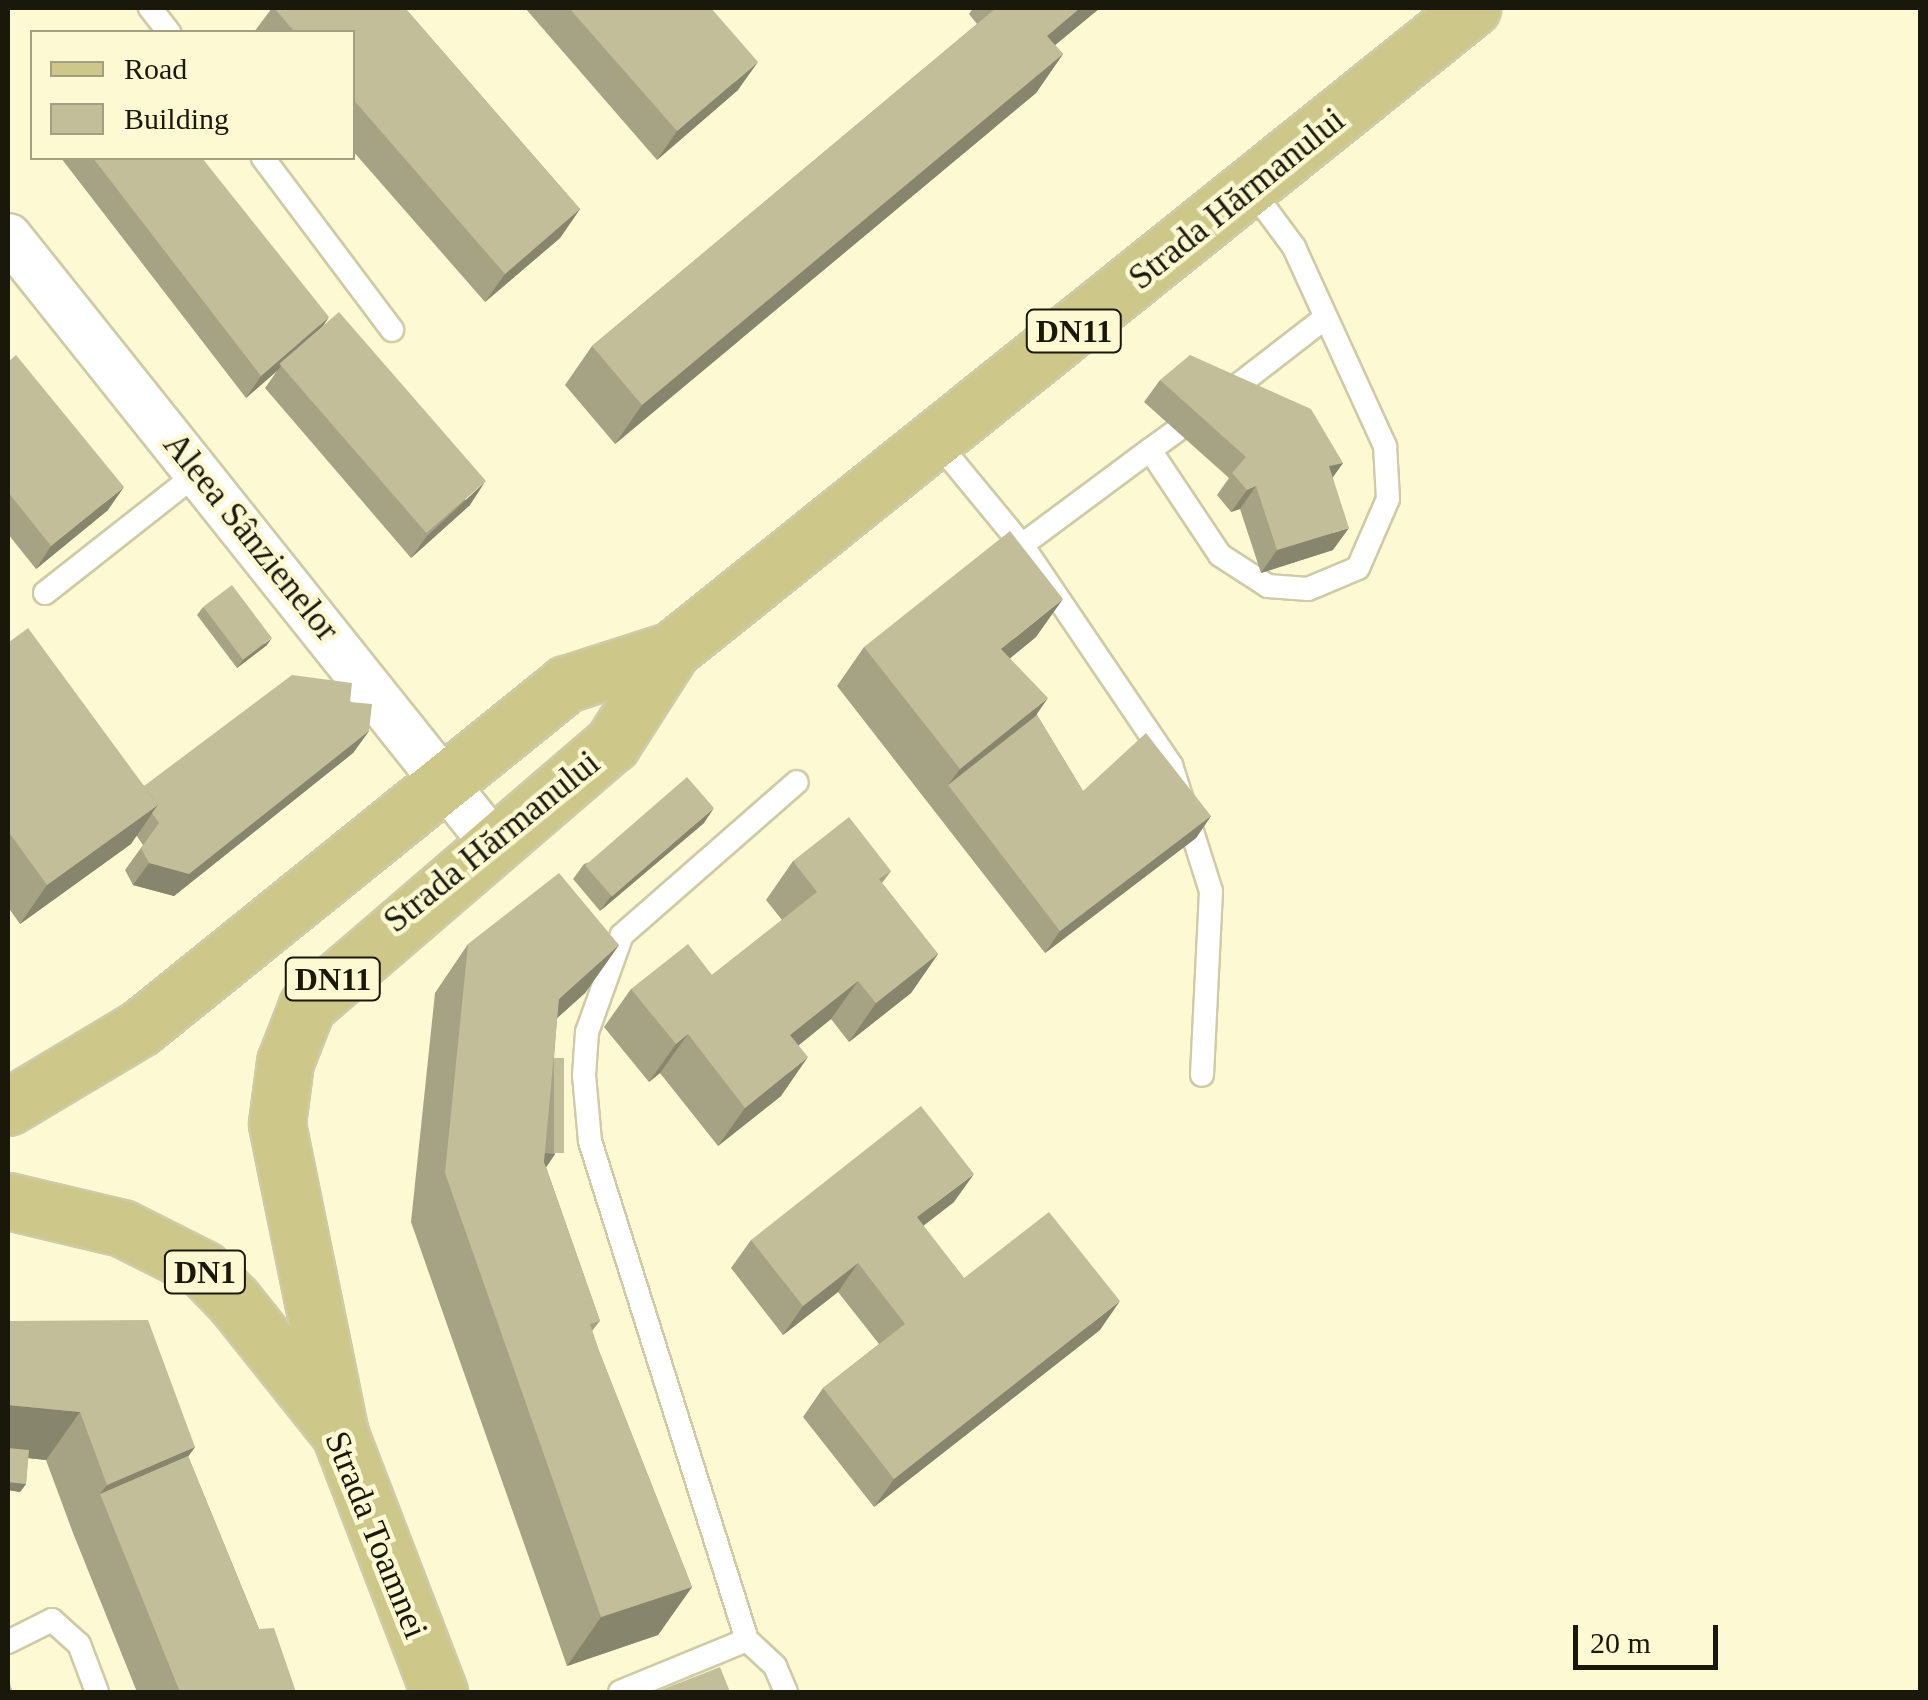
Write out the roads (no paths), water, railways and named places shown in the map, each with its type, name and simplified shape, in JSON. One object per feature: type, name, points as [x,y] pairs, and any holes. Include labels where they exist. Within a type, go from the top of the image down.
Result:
[{"type":"main road","name":"Strada Hărmanului","points":[[340,1434],[280,1137],[286,1062],[307,1006],[491,841],[612,744],[672,650],[937,442],[1472,8]]},
{"type":"main road","name":"Strada Hărmanului","points":[[8,1107],[140,1028],[442,776],[566,684],[672,650]]},
{"type":"main road","name":"Strada Toamnei","points":[[8,1201],[122,1228],[202,1269],[340,1434],[439,1692]]},
{"type":"street","name":"Aleea Sânzienelor","points":[[11,248],[199,472],[491,841]]},
{"type":"lane","points":[[150,8],[167,30]]},
{"type":"lane","points":[[264,160],[392,330]]},
{"type":"lane","points":[[1150,450],[1220,555],[1268,586],[1308,589],[1358,568],[1388,499],[1385,446],[1294,248],[1250,189]]},
{"type":"lane","points":[[1221,398],[1326,318]]},
{"type":"lane","points":[[1022,545],[1176,431]]},
{"type":"lane","points":[[937,442],[1022,545],[1170,765],[1201,841],[1212,891],[1202,1075]]},
{"type":"lane","points":[[46,593],[199,472]]},
{"type":"lane","points":[[786,1692],[775,1666],[747,1640],[590,1142],[584,1075],[587,1032],[622,935],[797,782]]},
{"type":"lane","points":[[8,1642],[52,1620],[79,1644],[97,1692]]},
{"type":"lane","points":[[620,1692],[747,1640]]}]
